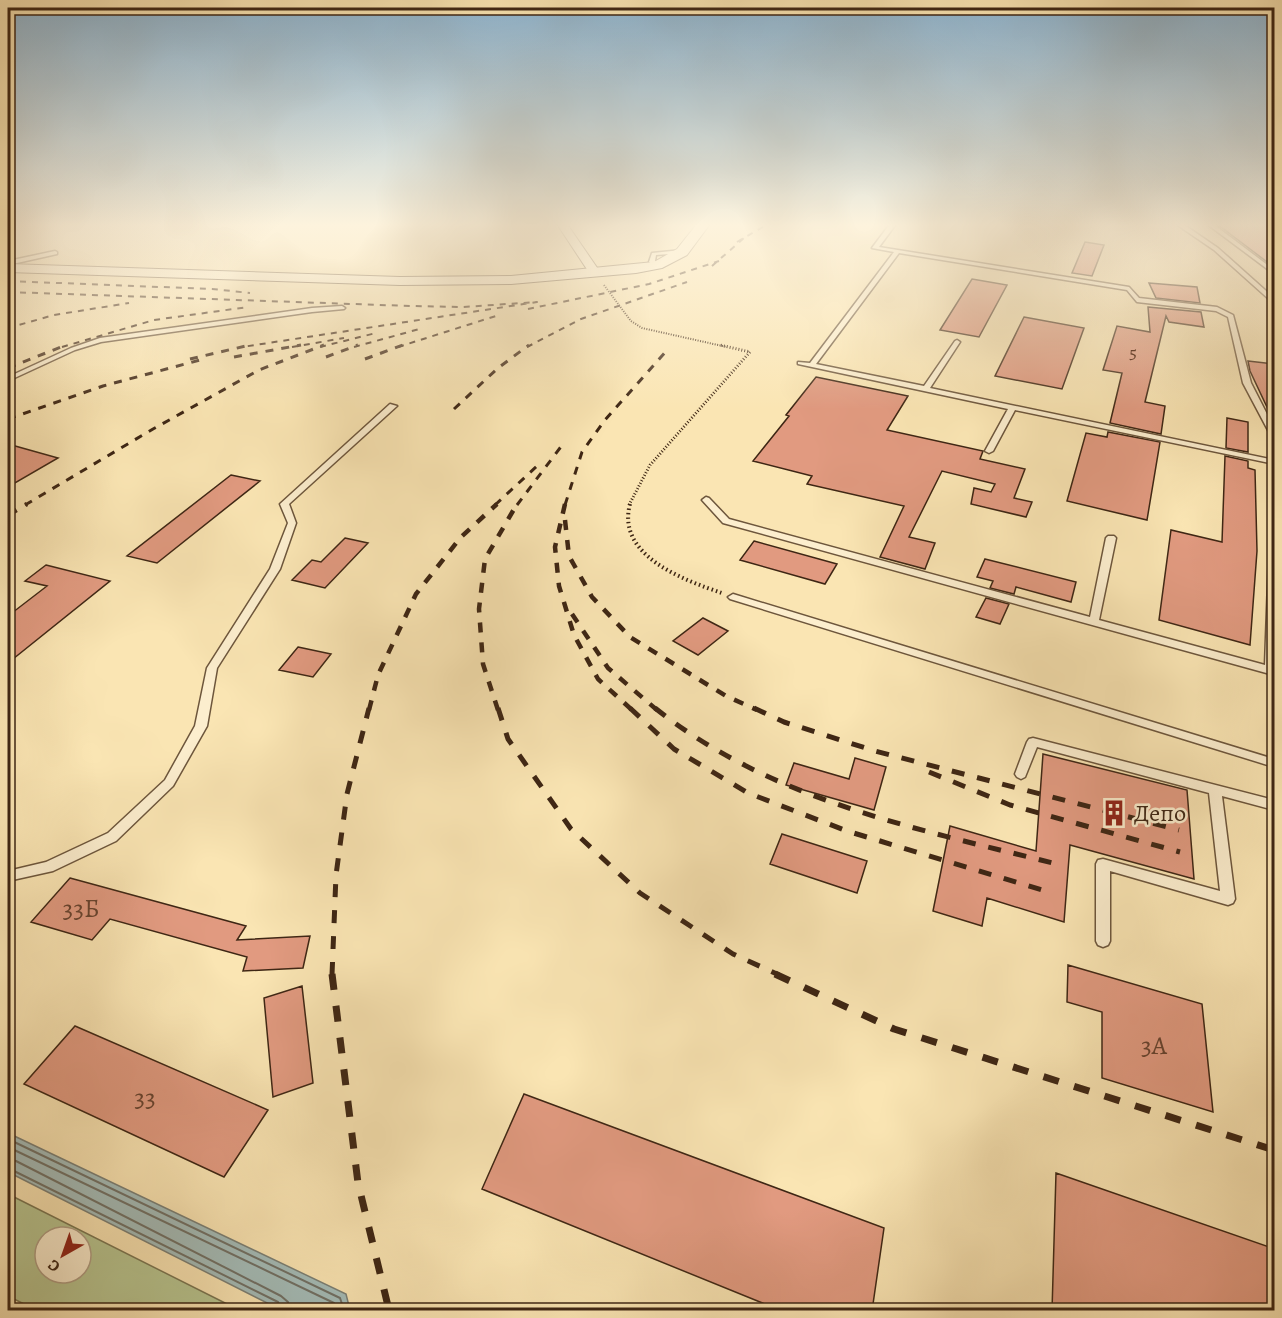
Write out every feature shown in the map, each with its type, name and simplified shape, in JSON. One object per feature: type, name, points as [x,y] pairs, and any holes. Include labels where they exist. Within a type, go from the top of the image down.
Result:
[{"type":"lane","points":[[812,365],[872,286]]},
{"type":"lane","points":[[1108,286],[1129,289],[1137,300],[1217,309],[1231,316],[1247,382],[1275,434]]},
{"type":"lane","points":[[1257,286],[1275,301]]},
{"type":"lane","points":[[8,379],[73,349],[100,340],[312,310],[342,308]]},
{"type":"lane","points":[[926,389],[957,342]]},
{"type":"lane","points":[[800,363],[1275,462]]},
{"type":"lane","points":[[8,876],[48,867],[112,837],[169,783],[201,726],[212,668],[275,569],[292,523],[284,504],[393,406]]},
{"type":"lane","points":[[989,451],[1013,407]]},
{"type":"lane","points":[[706,500],[726,521],[1270,670],[1275,553]]},
{"type":"lane","points":[[1094,622],[1111,538]]},
{"type":"lane","points":[[733,597],[1275,763]]},
{"type":"lane","points":[[1021,774],[1033,742],[1275,805]]},
{"type":"lane","points":[[1102,941],[1102,864],[1228,899],[1215,790]]},
{"type":"path","points":[[604,286],[631,321],[642,328],[750,352],[650,465],[629,506],[629,530],[643,553],[682,579],[733,597]]},
{"type":"green space","points":[[8,1194],[70,1225],[33,1225],[33,1285],[93,1285],[93,1237],[239,1310],[36,1310],[8,1296]]},
{"type":"water","points":[[8,1133],[346,1294],[350,1310],[281,1310],[8,1172]]},
{"type":"building","points":[[968,286],[1007,286],[979,337],[940,330]]},
{"type":"building","points":[[1150,286],[1197,287],[1200,303],[1156,298]]},
{"type":"building","points":[[1148,307],[1201,312],[1204,327],[1169,322],[1166,316],[1145,402],[1165,406],[1161,434],[1110,423],[1122,373],[1103,370],[1117,326],[1150,332]]},
{"type":"building","points":[[1024,317],[1084,328],[1062,389],[995,376]]},
{"type":"building","points":[[1248,361],[1275,364],[1275,424],[1250,371]]},
{"type":"building","points":[[816,377],[908,396],[887,430],[983,451],[980,459],[1025,469],[1014,498],[1032,502],[1026,517],[971,504],[974,488],[991,492],[995,484],[942,471],[909,537],[935,543],[925,569],[880,557],[904,506],[807,484],[812,476],[753,461],[789,416],[786,415]]},
{"type":"building","points":[[1227,418],[1248,422],[1248,452],[1226,448]]},
{"type":"building","points":[[1108,432],[1160,442],[1147,520],[1067,501],[1086,433],[1107,437]]},
{"type":"building","points":[[8,444],[58,458],[8,487]]},
{"type":"building","points":[[1225,456],[1248,461],[1248,468],[1255,470],[1257,551],[1250,645],[1159,620],[1171,530],[1222,542]]},
{"type":"building","points":[[231,475],[260,481],[157,563],[127,556]]},
{"type":"building","points":[[345,538],[368,543],[325,588],[292,580],[312,560],[321,562]]},
{"type":"building","points":[[754,541],[837,564],[825,584],[740,560]]},
{"type":"building","points":[[985,559],[1076,582],[1071,602],[1016,587],[1014,594],[990,588],[993,581],[977,577]]},
{"type":"building","points":[[46,565],[110,581],[8,663],[8,616],[47,586],[25,581]]},
{"type":"building","points":[[986,598],[1009,604],[1000,624],[976,617]]},
{"type":"building","points":[[703,618],[728,631],[698,655],[673,641]]},
{"type":"building","points":[[298,647],[331,654],[313,677],[279,670]]},
{"type":"building","points":[[1043,754],[1187,790],[1194,879],[1070,845],[1064,922],[987,898],[982,926],[933,911],[950,826],[1036,851]]},
{"type":"building","points":[[855,758],[886,767],[874,810],[786,785],[794,763],[849,779]]},
{"type":"building","points":[[782,834],[867,861],[857,893],[770,864]]},
{"type":"building","points":[[70,878],[246,926],[237,940],[310,936],[303,968],[243,971],[247,957],[110,919],[92,940],[31,922]]},
{"type":"building","points":[[1068,965],[1202,1004],[1213,1112],[1102,1078],[1102,1012],[1067,1002]]},
{"type":"building","points":[[302,986],[313,1083],[273,1097],[264,998]]},
{"type":"building","points":[[75,1026],[268,1110],[224,1177],[24,1084]]},
{"type":"building","points":[[524,1094],[884,1228],[872,1311],[782,1311],[482,1189]]},
{"type":"building","points":[[1056,1173],[1275,1249],[1275,1311],[1052,1311]]},
{"type":"railway","points":[[123,286],[250,293]]},
{"type":"railway","points":[[528,309],[642,286]]},
{"type":"railway","points":[[527,347],[581,319],[677,286]]},
{"type":"railway","points":[[8,292],[410,306],[463,307],[537,302],[242,347]]},
{"type":"railway","points":[[8,328],[54,315],[129,303]]},
{"type":"railway","points":[[62,347],[154,320],[248,307]]},
{"type":"railway","points":[[398,347],[499,315]]},
{"type":"railway","points":[[354,347],[423,328]]},
{"type":"railway","points":[[320,347],[376,333]]},
{"type":"railway","points":[[292,347],[344,338]]},
{"type":"railway","points":[[8,368],[66,345]]},
{"type":"railway","points":[[190,359],[250,345]]},
{"type":"railway","points":[[234,357],[301,345]]},
{"type":"railway","points":[[25,505],[153,429],[259,370],[324,345]]},
{"type":"railway","points":[[326,357],[358,345]]},
{"type":"railway","points":[[365,359],[403,345]]},
{"type":"railway","points":[[454,409],[498,368],[529,345]]},
{"type":"railway","points":[[565,505],[582,452],[605,420],[669,348]]},
{"type":"railway","points":[[8,419],[103,386],[200,360]]},
{"type":"railway","points":[[517,505],[563,444]]},
{"type":"railway","points":[[495,505],[537,466]]},
{"type":"railway","points":[[8,515],[27,504]]},
{"type":"railway","points":[[369,710],[378,675],[416,594],[461,537],[497,504]]},
{"type":"railway","points":[[498,710],[483,664],[479,609],[485,559],[517,504]]},
{"type":"railway","points":[[565,504],[555,547],[559,586],[574,635],[598,679],[632,710]]},
{"type":"railway","points":[[565,520],[569,556],[592,597],[630,637],[726,696],[757,710]]},
{"type":"railway","points":[[572,614],[608,668],[657,710]]},
{"type":"railway","points":[[332,974],[336,875],[347,794],[369,708]]},
{"type":"railway","points":[[498,708],[508,739],[571,829],[640,893],[733,954],[779,975]]},
{"type":"railway","points":[[630,708],[674,749],[748,793],[847,831],[1052,893]]},
{"type":"railway","points":[[655,708],[700,740],[796,789],[899,824],[1057,864]]},
{"type":"railway","points":[[754,708],[784,722],[875,751],[1179,830]]},
{"type":"railway","points":[[929,772],[1010,805],[1180,852]]},
{"type":"railway","points":[[332,974],[358,1183],[389,1310]]},
{"type":"railway","points":[[775,974],[894,1029],[1274,1150]]},
{"type":"place","name":"Депо","points":[[1114,813]]}]
